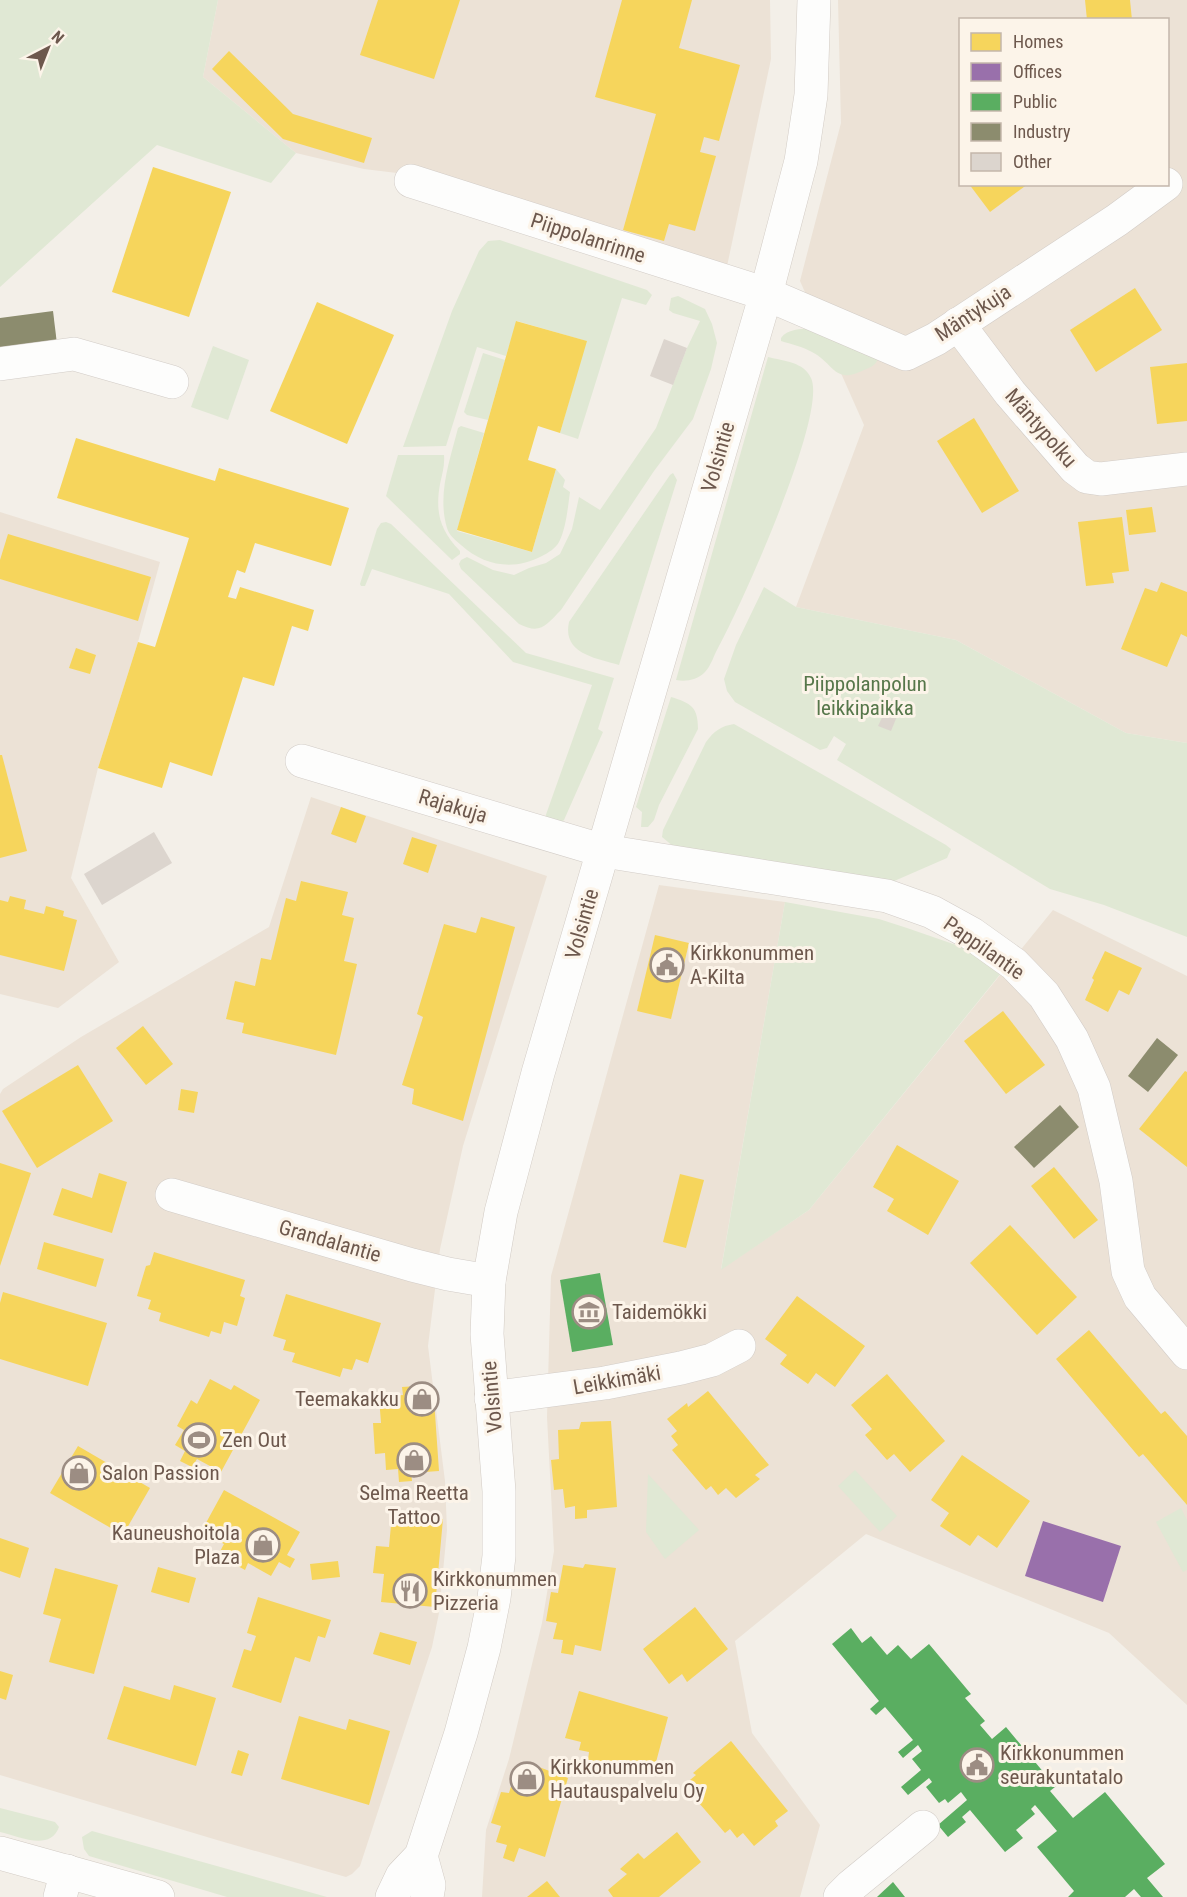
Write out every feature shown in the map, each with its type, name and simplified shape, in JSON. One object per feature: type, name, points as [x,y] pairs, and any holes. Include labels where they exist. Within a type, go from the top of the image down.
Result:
[{"type":"street","name":"Volsintie","points":[[392,1897],[402,1876],[421,1856],[461,1733],[484,1648],[494,1598],[499,1556],[499,1491],[487,1334],[489,1281],[501,1212],[542,1062],[766,294],[801,161],[811,95],[814,0]]},
{"type":"street","name":"Mäntykuja","points":[[1169,183],[1187,170]]},
{"type":"street","name":"Piippolanrinne","points":[[411,181],[766,294]]},
{"type":"street","name":"Mäntykuja","points":[[766,294],[906,354],[936,339],[1117,220],[1164,186]]},
{"type":"street","name":"Mäntypolku","points":[[958,324],[1010,393],[1075,468],[1087,477],[1101,478],[1187,469]]},
{"type":"street","points":[[0,364],[74,354],[172,382]]},
{"type":"street","name":"Rajakuja","points":[[302,761],[604,851]]},
{"type":"street","name":"Pappilantie","points":[[604,851],[887,896],[932,912],[972,934],[1014,964],[1044,995],[1072,1039],[1094,1088],[1116,1181],[1128,1271],[1140,1297],[1187,1353]]},
{"type":"street","name":"Grandalantie","points":[[172,1195],[412,1265],[489,1281]]},
{"type":"street","name":"Leikkimäki","points":[[491,1398],[605,1383],[681,1368],[712,1360],[739,1346]]},
{"type":"street","points":[[840,1897],[923,1827]]},
{"type":"street","points":[[0,1853],[63,1884],[159,1897]]},
{"type":"street","points":[[421,1856],[429,1885],[427,1897]]},
{"type":"shaded area","points":[[218,0],[770,0],[771,59],[726,271],[438,178],[364,169],[296,153],[203,77]]},
{"type":"shaded area","points":[[838,0],[1187,0],[1187,743],[1126,733],[956,640],[796,607],[864,425],[800,281],[841,123]]},
{"type":"shaded area","points":[[0,512],[160,562],[138,642],[98,768],[71,878],[119,962],[58,1008],[0,994]]},
{"type":"shaded area","points":[[311,797],[547,876],[463,1146],[440,1249],[428,1346],[445,1481],[447,1530],[439,1613],[432,1647],[360,1866],[346,1877],[0,1775],[0,1094],[3,1089],[81,1037],[269,927]]},
{"type":"shaded area","points":[[659,885],[785,902],[721,1269],[809,1210],[1053,910],[1187,976],[1187,1705],[1109,1633],[866,1534],[735,1641],[752,1733],[820,1825],[800,1897],[482,1897],[486,1830],[509,1759],[542,1623],[554,1551],[547,1417],[551,1276]]},
{"type":"green space","points":[[0,0],[218,0],[203,77],[296,153],[271,183],[157,145],[0,287]]},
{"type":"green space","points":[[500,240],[647,290],[652,295],[646,305],[622,298],[578,439],[560,433],[586,341],[517,321],[506,356],[477,347],[446,446],[403,447],[452,311],[479,251],[488,241]]},
{"type":"green space","points":[[678,296],[705,309],[717,343],[711,369],[693,419],[654,471],[561,610],[543,627],[533,629],[519,624],[461,569],[459,564],[467,557],[493,570],[514,575],[546,563],[560,554],[572,529],[579,497],[600,510],[656,428],[700,321],[669,310],[671,298]]},
{"type":"green space","points":[[811,328],[878,359],[876,363],[854,374],[840,374],[812,352],[781,341],[781,338],[790,331]]},
{"type":"green space","points":[[213,346],[249,360],[228,420],[191,407]]},
{"type":"green space","points":[[483,353],[505,360],[488,420],[467,415],[464,412]]},
{"type":"green space","points":[[768,357],[799,365],[811,378],[813,398],[807,430],[795,469],[762,554],[711,664],[695,679],[676,680]]},
{"type":"green space","points":[[461,426],[484,433],[457,531],[532,552],[556,469],[565,480],[563,487],[570,492],[563,531],[559,542],[552,550],[521,564],[500,564],[479,558],[451,535],[444,516],[444,490],[458,428]]},
{"type":"green space","points":[[398,455],[444,455],[438,504],[444,528],[460,551],[460,554],[452,560],[386,496]]},
{"type":"green space","points":[[673,473],[677,480],[619,665],[591,657],[576,648],[571,641],[568,633],[569,622]]},
{"type":"green space","points":[[381,523],[391,524],[526,653],[614,678],[598,729],[603,732],[564,820],[560,824],[543,823],[592,685],[513,662],[449,594],[372,569],[365,586],[361,586],[377,529]]},
{"type":"green space","name":"Piippolanpolun leikkipaikka","points":[[764,587],[796,607],[956,640],[1126,733],[1187,743],[1187,937],[1104,905],[1050,889],[837,760],[846,744],[834,736],[827,748],[820,750],[735,702],[727,691],[724,679],[736,645]]},
{"type":"green space","points":[[671,697],[684,701],[692,707],[697,716],[698,729],[659,805],[654,820],[648,827],[641,827],[642,812],[636,807]]},
{"type":"green space","points":[[734,724],[946,845],[951,849],[947,858],[892,882],[674,847],[662,837],[663,830],[706,742],[718,730]]},
{"type":"green space","points":[[785,902],[879,919],[907,928],[959,946],[1002,972],[809,1210],[721,1270]]},
{"type":"green space","points":[[855,1470],[897,1516],[880,1532],[838,1486]]},
{"type":"green space","points":[[648,1474],[699,1530],[665,1559],[646,1532]]},
{"type":"green space","points":[[1181,1508],[1187,1520],[1187,1570],[1183,1572],[1156,1522]]},
{"type":"green space","points":[[0,1808],[55,1822],[59,1827],[55,1835],[41,1841],[0,1832]]},
{"type":"green space","points":[[92,1831],[327,1897],[227,1897],[89,1856],[84,1849],[82,1837]]},
{"type":"building: Homes","points":[[378,0],[460,0],[434,79],[360,55]]},
{"type":"building: Homes","points":[[622,0],[692,0],[679,48],[740,65],[719,141],[704,137],[700,152],[716,156],[695,231],[669,224],[664,241],[623,230],[656,114],[595,97]]},
{"type":"building: Homes","points":[[1085,0],[1130,0],[1132,18],[1087,18]]},
{"type":"building: Homes","points":[[229,51],[293,114],[372,138],[364,163],[283,139],[212,69]]},
{"type":"building: Homes","points":[[153,167],[231,192],[189,317],[112,292]]},
{"type":"building: Homes","points":[[970,186],[1025,186],[990,212]]},
{"type":"building: Homes","points":[[1135,288],[1162,330],[1096,372],[1070,330]]},
{"type":"building: Homes","points":[[317,302],[394,335],[347,444],[270,411]]},
{"type":"building: Homes","points":[[516,321],[587,341],[560,433],[538,426],[528,460],[556,469],[532,552],[457,530]]},
{"type":"building: Homes","points":[[1187,363],[1187,421],[1157,424],[1150,367]]},
{"type":"building: Homes","points":[[974,418],[1019,491],[982,513],[937,441]]},
{"type":"building: Homes","points":[[76,438],[215,481],[219,468],[349,508],[331,566],[255,543],[245,573],[237,570],[228,597],[236,599],[240,587],[314,610],[308,631],[292,626],[274,686],[243,677],[212,776],[170,762],[162,788],[98,768],[138,642],[155,647],[189,538],[57,498]]},
{"type":"building: Homes","points":[[1152,507],[1156,532],[1129,535],[1126,510]]},
{"type":"building: Homes","points":[[1122,517],[1129,571],[1112,573],[1114,583],[1086,586],[1078,522]]},
{"type":"building: Homes","points":[[8,534],[151,577],[138,621],[0,579],[0,560]]},
{"type":"building: Homes","points":[[1161,582],[1187,592],[1187,637],[1181,634],[1167,667],[1121,649],[1145,588],[1157,592]]},
{"type":"building: Homes","points":[[76,648],[96,655],[90,674],[69,668]]},
{"type":"building: Homes","points":[[0,755],[2,755],[27,851],[0,858]]},
{"type":"building: Homes","points":[[341,807],[366,816],[356,843],[331,834]]},
{"type":"building: Homes","points":[[412,837],[437,845],[428,873],[403,864]]},
{"type":"building: Homes","points":[[301,881],[348,892],[342,915],[354,918],[344,961],[357,964],[336,1055],[242,1033],[244,1023],[226,1019],[235,981],[255,986],[261,958],[271,960],[286,898],[296,901]]},
{"type":"building: Homes","points":[[10,896],[26,900],[24,909],[44,914],[46,906],[64,911],[63,916],[77,920],[64,971],[0,955],[0,900],[8,902]]},
{"type":"building: Homes","points":[[481,917],[515,927],[463,1121],[412,1104],[414,1089],[402,1085],[423,1017],[417,1014],[444,924],[476,933]]},
{"type":"building: Homes","points":[[655,935],[689,943],[671,1019],[637,1011]]},
{"type":"building: Homes","points":[[1105,951],[1142,968],[1129,995],[1119,990],[1108,1012],[1085,1000],[1094,980],[1092,978]]},
{"type":"building: Homes","points":[[1003,1011],[1045,1065],[1006,1094],[964,1041]]},
{"type":"building: Homes","points":[[143,1026],[173,1064],[146,1085],[116,1048]]},
{"type":"building: Homes","points":[[78,1065],[113,1121],[37,1168],[2,1111]]},
{"type":"building: Homes","points":[[1185,1071],[1187,1072],[1187,1167],[1139,1129]]},
{"type":"building: Homes","points":[[181,1089],[198,1092],[194,1113],[178,1110]]},
{"type":"building: Homes","points":[[897,1145],[959,1181],[928,1235],[887,1211],[894,1199],[873,1187]]},
{"type":"building: Homes","points":[[0,1163],[31,1173],[0,1266]]},
{"type":"building: Homes","points":[[1054,1167],[1098,1220],[1074,1239],[1031,1186]]},
{"type":"building: Homes","points":[[99,1173],[127,1182],[112,1233],[53,1215],[62,1188],[92,1198]]},
{"type":"building: Homes","points":[[680,1174],[704,1180],[686,1248],[663,1242]]},
{"type":"building: Homes","points":[[1010,1225],[1077,1297],[1037,1335],[970,1263]]},
{"type":"building: Homes","points":[[44,1242],[104,1259],[96,1287],[37,1269]]},
{"type":"building: Homes","points":[[154,1252],[245,1280],[240,1296],[245,1298],[237,1326],[224,1322],[221,1334],[211,1331],[209,1337],[159,1321],[161,1313],[148,1309],[151,1300],[137,1296],[146,1266],[150,1265]]},
{"type":"building: Homes","points":[[3,1292],[107,1323],[88,1386],[0,1359],[0,1303]]},
{"type":"building: Homes","points":[[286,1294],[381,1323],[368,1363],[356,1359],[352,1370],[343,1368],[340,1377],[292,1362],[295,1353],[283,1350],[286,1340],[273,1336]]},
{"type":"building: Homes","points":[[797,1296],[865,1346],[835,1387],[816,1373],[808,1384],[780,1364],[787,1355],[765,1339]]},
{"type":"building: Homes","points":[[1089,1330],[1161,1414],[1165,1411],[1187,1436],[1187,1505],[1143,1454],[1139,1457],[1056,1359]]},
{"type":"building: Homes","points":[[887,1374],[945,1441],[910,1472],[894,1454],[887,1460],[865,1435],[872,1429],[851,1405]]},
{"type":"building: Homes","points":[[210,1379],[231,1390],[234,1385],[260,1400],[221,1472],[197,1459],[192,1467],[180,1461],[185,1451],[175,1445],[184,1430],[177,1426],[191,1400],[197,1404]]},
{"type":"building: Homes","points":[[433,1385],[439,1471],[411,1473],[412,1481],[399,1482],[398,1469],[386,1470],[385,1453],[375,1454],[373,1423],[381,1423],[379,1397],[403,1395],[402,1387]]},
{"type":"building: Homes","points":[[708,1391],[769,1465],[755,1475],[760,1479],[736,1498],[726,1488],[718,1495],[711,1486],[706,1490],[672,1450],[678,1445],[671,1436],[677,1431],[667,1419],[687,1403],[688,1407]]},
{"type":"building: Homes","points":[[611,1421],[617,1507],[587,1510],[587,1518],[575,1519],[575,1506],[565,1508],[563,1489],[554,1490],[551,1460],[559,1459],[558,1430],[579,1429],[581,1422]]},
{"type":"building: Homes","points":[[78,1446],[150,1488],[123,1535],[50,1493]]},
{"type":"building: Homes","points":[[962,1455],[1030,1501],[997,1548],[978,1535],[970,1546],[940,1526],[949,1513],[931,1500]]},
{"type":"building: Homes","points":[[224,1490],[300,1532],[287,1555],[295,1559],[290,1568],[279,1562],[271,1576],[248,1563],[245,1570],[218,1555],[224,1544],[201,1532]]},
{"type":"building: Homes","points":[[392,1514],[443,1519],[435,1607],[381,1602],[384,1574],[373,1573],[376,1546],[389,1547]]},
{"type":"building: Homes","points":[[0,1538],[29,1548],[20,1578],[0,1571]]},
{"type":"building: Homes","points":[[338,1561],[340,1577],[312,1580],[310,1564]]},
{"type":"building: Homes","points":[[585,1564],[616,1568],[601,1651],[575,1645],[573,1655],[561,1653],[563,1640],[553,1639],[557,1623],[546,1621],[551,1592],[558,1593],[563,1565],[583,1568]]},
{"type":"building: Homes","points":[[158,1567],[196,1578],[189,1603],[151,1592]]},
{"type":"building: Homes","points":[[55,1568],[118,1585],[94,1674],[49,1662],[61,1619],[43,1614]]},
{"type":"building: Homes","points":[[258,1597],[331,1620],[325,1638],[318,1636],[310,1662],[295,1657],[281,1703],[232,1687],[244,1649],[251,1651],[256,1636],[247,1633]]},
{"type":"building: Homes","points":[[695,1607],[728,1649],[687,1682],[682,1674],[669,1684],[643,1649]]},
{"type":"building: Homes","points":[[380,1632],[417,1642],[410,1665],[373,1654]]},
{"type":"building: Homes","points":[[0,1671],[13,1675],[6,1700],[0,1698]]},
{"type":"building: Homes","points":[[174,1685],[216,1698],[196,1766],[107,1739],[124,1686],[170,1700]]},
{"type":"building: Homes","points":[[579,1691],[668,1717],[655,1766],[650,1764],[647,1771],[638,1766],[634,1774],[588,1760],[589,1752],[579,1750],[581,1742],[565,1738]]},
{"type":"building: Homes","points":[[299,1716],[346,1730],[349,1719],[390,1731],[369,1805],[281,1779]]},
{"type":"building: Homes","points":[[731,1741],[788,1811],[775,1821],[778,1826],[754,1846],[743,1833],[737,1838],[730,1829],[725,1833],[692,1795],[697,1789],[690,1780],[696,1775],[693,1773]]},
{"type":"building: Homes","points":[[238,1750],[249,1754],[242,1776],[231,1773]]},
{"type":"building: Homes","points":[[517,1767],[536,1772],[539,1767],[568,1778],[545,1857],[519,1848],[514,1862],[503,1858],[507,1845],[496,1842],[501,1826],[491,1823],[501,1792],[509,1793]]},
{"type":"building: Homes","points":[[677,1832],[701,1862],[659,1897],[613,1897],[608,1890],[627,1874],[620,1869],[638,1853],[644,1859]]},
{"type":"building: Homes","points":[[547,1881],[560,1897],[527,1897]]},
{"type":"building: Offices","points":[[1043,1521],[1121,1546],[1103,1602],[1025,1576]]},
{"type":"building: Public","points":[[600,1273],[613,1345],[572,1352],[560,1280]]},
{"type":"building: Public","name":"Kirkkonummen seurakuntatalo","points":[[851,1628],[862,1643],[871,1636],[887,1655],[898,1645],[911,1659],[929,1644],[971,1694],[965,1698],[985,1721],[980,1725],[992,1739],[1006,1727],[1045,1774],[1049,1770],[1060,1783],[1050,1791],[1073,1818],[1105,1792],[1165,1864],[1147,1878],[1163,1897],[1141,1897],[1134,1889],[1125,1897],[1068,1897],[1074,1891],[1037,1847],[1057,1831],[1035,1805],[1031,1809],[1035,1814],[1016,1830],[1023,1838],[1005,1852],[970,1810],[962,1817],[966,1822],[948,1837],[938,1825],[967,1800],[961,1792],[948,1803],[945,1799],[939,1803],[926,1787],[932,1782],[929,1778],[908,1795],[901,1787],[921,1770],[912,1759],[922,1751],[918,1745],[903,1758],[898,1752],[913,1740],[885,1707],[876,1715],[870,1709],[879,1701],[832,1644]]},
{"type":"building: Public","points":[[893,1882],[905,1897],[877,1897]]},
{"type":"building: Industry","points":[[53,311],[57,344],[0,351],[0,318]]},
{"type":"building: Industry","points":[[1157,1038],[1178,1055],[1148,1092],[1128,1076]]},
{"type":"building: Industry","points":[[1060,1105],[1079,1127],[1034,1168],[1014,1147]]},
{"type":"building: Other","points":[[664,339],[687,348],[673,385],[650,376]]},
{"type":"building: Other","points":[[886,709],[898,714],[891,731],[878,726]]},
{"type":"building: Other","points":[[154,832],[172,863],[102,905],[84,874]]},
{"type":"place","name":"Kirkkonummen A-Kilta","points":[[667,965]]},
{"type":"place","name":"Taidemökki","points":[[589,1312]]},
{"type":"place","name":"Teemakakku","points":[[422,1399]]},
{"type":"place","name":"Zen Out","points":[[199,1440]]},
{"type":"place","name":"Selma Reetta Tattoo","points":[[414,1460]]},
{"type":"place","name":"Salon Passion","points":[[79,1473]]},
{"type":"place","name":"Kauneushoitola Plaza","points":[[263,1545]]},
{"type":"place","name":"Kirkkonummen Pizzeria","points":[[410,1591]]},
{"type":"place","name":"Kirkkonummen seurakuntatalo","points":[[977,1765]]},
{"type":"place","name":"Kirkkonummen Hautauspalvelu Oy","points":[[527,1779]]}]
